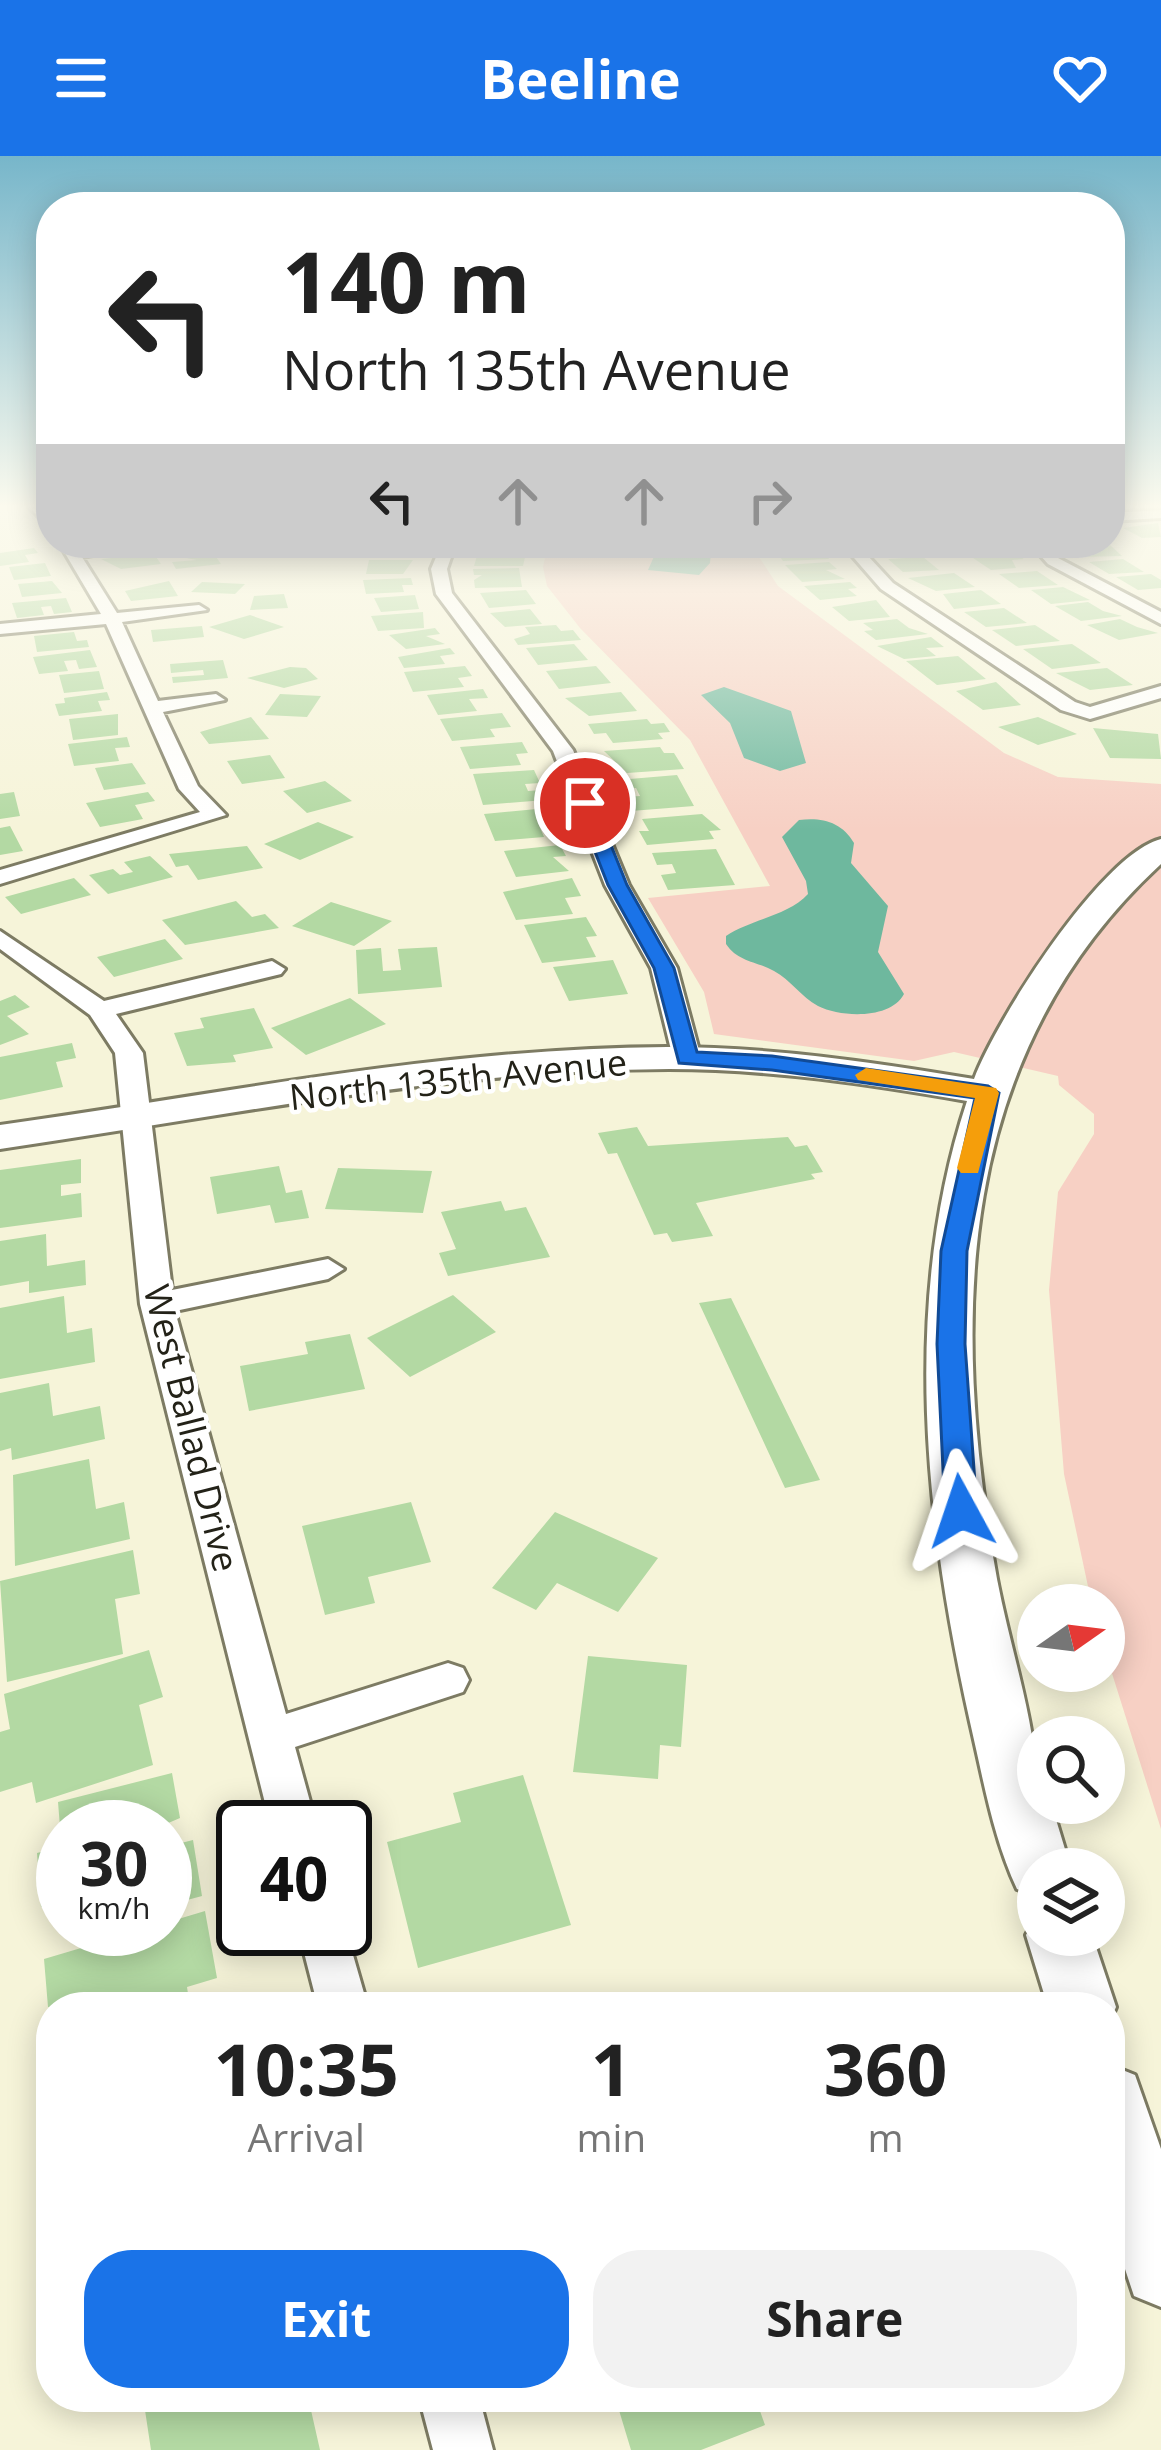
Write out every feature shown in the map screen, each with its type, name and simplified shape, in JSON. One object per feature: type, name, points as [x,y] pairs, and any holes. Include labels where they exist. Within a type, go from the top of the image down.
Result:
[{"type":"street","points":[[0,629],[123,616]]},
{"type":"street","points":[[461,616],[563,750],[617,885],[664,968],[687,1058]]},
{"type":"street","points":[[932,616],[1068,706],[1090,713],[1161,692]]},
{"type":"street","points":[[0,877],[215,815],[189,790],[111,617]]},
{"type":"street","points":[[154,707],[217,700]]},
{"type":"street","points":[[1033,1848],[997,1712],[957,1487],[954,1251],[988,1093],[1033,998],[1095,911],[1161,848]]},
{"type":"street","name":"West Ballad Drive","points":[[0,938],[100,1010],[129,1053],[157,1304],[287,1800]]},
{"type":"street","points":[[100,1010],[213,979],[272,969]]},
{"type":"street","name":"North 135th Avenue","points":[[0,1137],[529,1066],[687,1058],[772,1063],[988,1093]]},
{"type":"street","points":[[157,1304],[328,1269]]},
{"type":"street","points":[[270,1737],[448,1680]]},
{"type":"street","points":[[329,1956],[339,1992]]},
{"type":"street","points":[[1066,1956],[1077,1992]]},
{"type":"street","points":[[1125,2150],[1161,2269]]},
{"type":"street","points":[[453,2412],[463,2450]]},
{"type":"shaded area","points":[[571,616],[819,616],[1004,753],[1058,777],[1161,784],[1161,1829],[1118,1692],[1125,1692],[1125,1584],[1088,1584],[1064,1474],[1049,1290],[1058,1192],[1094,1134],[1094,1114],[1059,1085],[1058,1076],[954,1052],[914,1061],[714,1034],[704,992],[648,898],[770,886],[690,740]]},
{"type":"shaded area","points":[[724,687],[791,711],[806,763],[780,771],[744,758],[730,723],[701,695]]},
{"type":"shaded area","points":[[799,820],[823,820],[844,830],[854,843],[851,863],[888,906],[878,952],[904,994],[888,1008],[852,1014],[818,1006],[780,975],[742,958],[726,944],[726,936],[808,894],[782,837]]},
{"type":"building","points":[[253,616],[284,627],[244,639],[209,627]]},
{"type":"building","points":[[371,616],[423,616],[424,628],[378,631]]},
{"type":"building","points":[[493,616],[536,616],[542,624],[505,627]]},
{"type":"building","points":[[843,616],[890,617],[849,621]]},
{"type":"building","points":[[970,616],[1016,616],[1027,623],[986,627]]},
{"type":"building","points":[[1072,616],[1122,616],[1081,621]]},
{"type":"building","points":[[897,619],[928,634],[876,640],[864,631],[873,630],[863,623]]},
{"type":"building","points":[[1120,619],[1158,633],[1119,640],[1087,625]]},
{"type":"building","points":[[556,625],[561,631],[573,630],[581,640],[518,645],[514,639],[530,634],[525,627]]},
{"type":"building","points":[[1035,625],[1060,641],[1016,646],[992,630]]},
{"type":"building","points":[[202,626],[204,637],[153,642],[151,630]]},
{"type":"building","points":[[435,628],[440,634],[426,636],[445,644],[406,649],[389,635]]},
{"type":"building","points":[[74,632],[77,641],[87,640],[89,647],[37,652],[34,636]]},
{"type":"building","points":[[931,637],[944,647],[926,648],[936,656],[904,659],[877,646]]},
{"type":"building","points":[[574,644],[588,660],[538,665],[526,648]]},
{"type":"building","points":[[1072,644],[1101,663],[1052,669],[1023,649]]},
{"type":"building","points":[[450,648],[455,654],[440,656],[445,664],[404,668],[398,657]]},
{"type":"building","points":[[90,650],[97,667],[79,669],[76,660],[64,661],[68,671],[39,674],[33,657]]},
{"type":"building","points":[[958,656],[986,679],[937,685],[906,661]]},
{"type":"building","points":[[223,660],[228,678],[173,683],[172,677],[204,675],[203,670],[171,673],[170,664]]},
{"type":"building","points":[[465,666],[472,676],[458,678],[464,687],[413,692],[404,672]]},
{"type":"building","points":[[596,666],[611,683],[559,689],[546,671]]},
{"type":"building","points":[[290,667],[306,668],[318,679],[284,688],[247,678]]},
{"type":"building","points":[[1107,668],[1133,685],[1090,690],[1056,673]]},
{"type":"building","points":[[99,671],[104,689],[64,693],[59,675]]},
{"type":"building","points":[[996,682],[1021,705],[983,710],[956,691]]},
{"type":"building","points":[[483,689],[488,698],[469,699],[477,711],[438,715],[427,695]]},
{"type":"building","points":[[107,692],[110,700],[98,701],[102,711],[59,716],[55,704],[65,703],[64,698]]},
{"type":"building","points":[[621,692],[637,711],[589,716],[565,698]]},
{"type":"building","points":[[280,694],[321,696],[307,717],[265,715]]},
{"type":"building","points":[[502,713],[511,727],[490,729],[495,737],[452,741],[440,719]]},
{"type":"building","points":[[118,714],[118,735],[73,740],[69,719]]},
{"type":"building","points":[[251,717],[269,739],[209,744],[200,732]]},
{"type":"building","points":[[1038,717],[1077,734],[1038,745],[998,727]]},
{"type":"building","points":[[647,719],[651,724],[664,723],[670,732],[658,733],[663,739],[613,743],[606,733],[594,734],[588,724]]},
{"type":"building","points":[[1093,728],[1158,734],[1161,759],[1110,758]]},
{"type":"building","points":[[127,737],[130,747],[115,748],[119,761],[74,766],[68,744]]},
{"type":"building","points":[[522,742],[528,753],[516,754],[521,765],[470,769],[460,747]]},
{"type":"building","points":[[660,747],[664,753],[674,753],[684,769],[627,773],[604,751]]},
{"type":"building","points":[[270,755],[285,778],[242,784],[227,761]]},
{"type":"building","points":[[132,763],[146,784],[104,790],[95,768]]},
{"type":"building","points":[[534,770],[540,783],[525,784],[528,791],[541,790],[545,800],[483,805],[473,774]]},
{"type":"building","points":[[677,775],[694,806],[631,811],[624,797],[640,796],[636,788],[623,789],[618,780]]},
{"type":"building","points":[[325,781],[352,801],[307,813],[283,791]]},
{"type":"building","points":[[14,792],[20,816],[0,819],[0,794]]},
{"type":"building","points":[[148,792],[155,801],[135,805],[143,819],[100,827],[86,803]]},
{"type":"building","points":[[547,808],[553,822],[538,823],[544,837],[495,841],[484,814]]},
{"type":"building","points":[[702,814],[721,830],[709,831],[714,839],[647,845],[639,831],[649,831],[642,819]]},
{"type":"building","points":[[318,822],[354,837],[300,860],[264,844]]},
{"type":"building","points":[[10,826],[23,851],[0,855],[0,828]]},
{"type":"building","points":[[560,845],[566,856],[553,857],[569,871],[516,877],[504,851]]},
{"type":"building","points":[[247,846],[263,868],[198,880],[188,865],[176,867],[169,854]]},
{"type":"building","points":[[716,849],[735,885],[668,890],[661,875],[676,873],[672,864],[657,865],[652,853]]},
{"type":"building","points":[[150,856],[173,877],[108,894],[89,875],[113,869],[120,875],[133,872],[124,862]]},
{"type":"building","points":[[74,878],[91,895],[21,914],[5,897]]},
{"type":"building","points":[[572,878],[581,896],[565,898],[573,914],[516,920],[503,892]]},
{"type":"building","points":[[236,901],[252,917],[265,914],[279,928],[185,945],[162,920]]},
{"type":"building","points":[[331,902],[392,921],[354,946],[292,926]]},
{"type":"building","points":[[586,917],[597,936],[586,937],[596,957],[542,963],[524,925]]},
{"type":"building","points":[[165,939],[183,959],[114,977],[97,957]]},
{"type":"building","points":[[437,947],[442,987],[358,994],[356,950],[381,948],[383,971],[401,970],[398,949]]},
{"type":"building","points":[[613,960],[628,994],[569,1001],[553,967]]},
{"type":"building","points":[[15,995],[30,1007],[7,1016],[29,1034],[0,1045],[0,1001]]},
{"type":"building","points":[[350,998],[386,1024],[306,1055],[271,1028]]},
{"type":"building","points":[[254,1008],[273,1048],[233,1055],[236,1062],[187,1066],[174,1033],[204,1028],[200,1018]]},
{"type":"building","points":[[72,1043],[76,1058],[56,1062],[63,1087],[0,1100],[0,1057]]},
{"type":"building","points":[[637,1127],[648,1146],[788,1137],[795,1147],[807,1145],[823,1172],[811,1174],[815,1179],[696,1203],[713,1236],[672,1242],[667,1233],[654,1235],[617,1153],[608,1154],[598,1133]]},
{"type":"building","points":[[81,1159],[81,1183],[61,1185],[61,1196],[81,1193],[82,1217],[0,1228],[0,1170]]},
{"type":"building","points":[[279,1166],[286,1193],[302,1190],[309,1218],[275,1223],[270,1205],[217,1214],[210,1177]]},
{"type":"building","points":[[338,1168],[432,1171],[423,1213],[325,1209]]},
{"type":"building","points":[[501,1201],[505,1211],[526,1207],[550,1257],[448,1276],[439,1253],[456,1249],[441,1212]]},
{"type":"building","points":[[46,1234],[47,1266],[85,1260],[86,1285],[29,1293],[29,1281],[0,1286],[0,1241]]},
{"type":"building","points":[[453,1295],[496,1332],[410,1377],[367,1338]]},
{"type":"building","points":[[64,1296],[67,1333],[92,1328],[95,1362],[0,1379],[0,1308]]},
{"type":"building","points":[[731,1298],[820,1480],[785,1488],[699,1303]]},
{"type":"building","points":[[350,1334],[365,1389],[249,1411],[240,1366],[308,1354],[305,1342]]},
{"type":"building","points":[[49,1383],[53,1416],[100,1406],[105,1439],[12,1460],[11,1448],[0,1451],[0,1393]]},
{"type":"building","points":[[89,1459],[96,1509],[124,1502],[130,1539],[15,1566],[13,1475]]},
{"type":"building","points":[[411,1502],[431,1562],[368,1577],[375,1603],[325,1615],[302,1526]]},
{"type":"building","points":[[555,1512],[658,1558],[618,1612],[557,1583],[536,1610],[492,1588]]},
{"type":"building","points":[[133,1550],[140,1594],[115,1599],[123,1654],[7,1682],[0,1581]]},
{"type":"building","points":[[149,1650],[163,1697],[139,1705],[153,1765],[36,1803],[32,1782],[0,1792],[0,1732],[10,1729],[4,1694]]},
{"type":"building","points":[[588,1656],[687,1665],[681,1747],[660,1745],[658,1779],[573,1772]]},
{"type":"building","points":[[172,1773],[177,1800],[66,1800]]},
{"type":"building","points":[[523,1775],[571,1925],[418,1968],[387,1842],[461,1822],[453,1793]]},
{"type":"building","points":[[192,1840],[202,1896],[192,1899]]},
{"type":"building","points":[[205,1911],[217,1978],[187,1987],[188,1992],[47,1992],[44,1959],[192,1956],[192,1915]]},
{"type":"building","points":[[145,2412],[311,2412],[320,2450],[151,2450]]},
{"type":"building","points":[[620,2412],[760,2412],[765,2425],[701,2450],[631,2450]]},
{"type":"slow traffic","points":[[866,1075],[988,1093],[969,1168]]},
{"type":"route","points":[[585,803],[617,885],[664,968],[679,1009],[687,1058],[772,1063],[988,1093],[954,1251],[951,1344],[961,1511]]}]
